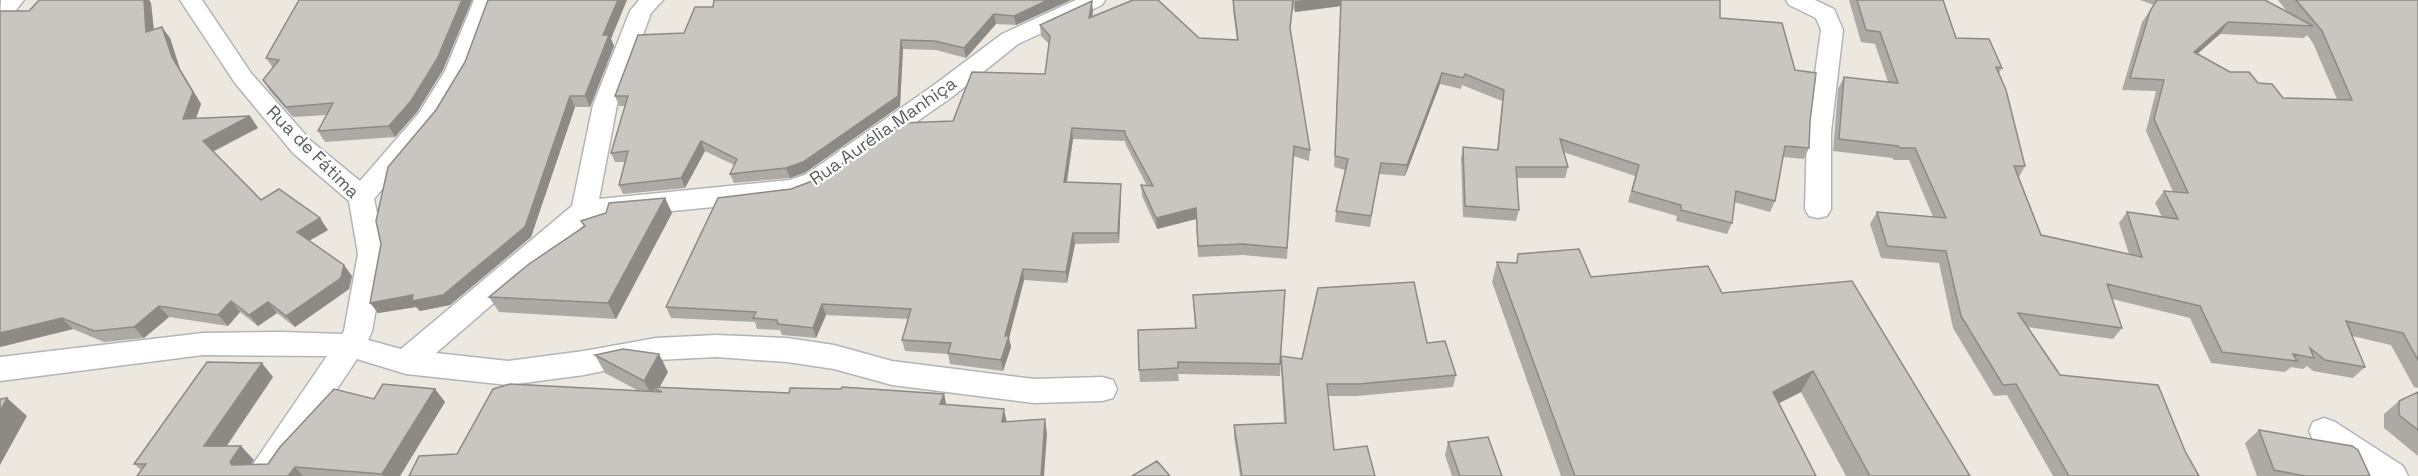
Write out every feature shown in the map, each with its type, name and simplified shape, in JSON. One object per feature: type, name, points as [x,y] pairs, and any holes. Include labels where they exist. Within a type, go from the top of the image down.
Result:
[{"type":"street","points":[[0,15],[13,0]]},
{"type":"street","name":"Rua de Fátima","points":[[191,0],[243,78],[302,147],[361,197],[372,254],[358,331],[261,476]]},
{"type":"street","points":[[361,197],[428,119],[457,71],[485,0]]},
{"type":"street","points":[[406,362],[584,210],[605,105],[641,11],[652,0]]},
{"type":"street","name":"Rua Aurélia Manhiça","points":[[584,210],[765,193],[794,189],[816,180],[943,91],[1010,39],[1094,0]]},
{"type":"street","points":[[1797,0],[1826,14],[1832,30],[1819,132],[1818,209]]},
{"type":"street","points":[[0,369],[202,344],[282,343],[350,346],[406,362],[508,373],[584,363],[657,349],[716,346],[787,350],[834,357],[892,373],[1034,391],[1102,389]]},
{"type":"street","points":[[2324,431],[2392,476]]},
{"type":"building","points":[[39,0],[144,0],[146,32],[162,27],[172,57],[193,92],[183,119],[250,116],[203,141],[261,200],[279,189],[320,218],[297,232],[344,265],[341,278],[286,316],[268,302],[249,315],[231,301],[218,315],[159,306],[134,327],[94,331],[62,318],[0,333],[0,11],[29,11]]},
{"type":"building","points":[[299,0],[462,0],[437,59],[411,101],[389,126],[318,131],[333,103],[286,107],[263,80],[279,60],[266,58]]},
{"type":"building","points":[[488,0],[618,0],[603,35],[609,35],[585,96],[570,96],[525,227],[443,295],[412,301],[413,295],[370,303],[381,244],[376,221],[388,167],[436,110],[465,62]]},
{"type":"building","points":[[714,0],[1048,0],[1014,16],[994,14],[964,48],[935,41],[901,40],[898,96],[803,162],[786,168],[730,174],[737,159],[701,141],[681,178],[619,185],[628,151],[611,153],[628,96],[615,96],[638,35],[684,33],[695,7],[713,7]]},
{"type":"building","points":[[1133,0],[1158,0],[1199,38],[1238,40],[1233,0],[1293,0],[1290,28],[1310,150],[1294,146],[1287,248],[1243,244],[1198,246],[1196,208],[1156,218],[1141,185],[1153,186],[1125,131],[1072,128],[1064,182],[1121,184],[1118,233],[1073,233],[1066,272],[1023,269],[1005,336],[1009,336],[1001,360],[948,353],[951,343],[902,340],[911,309],[822,304],[813,328],[778,324],[777,320],[753,318],[756,312],[666,307],[718,198],[791,189],[823,177],[901,123],[953,121],[972,72],[1045,74],[1050,36],[1040,25],[1092,1],[1089,18]]},
{"type":"building","points":[[1341,0],[1720,0],[1720,18],[1782,23],[1795,70],[1816,73],[1809,148],[1785,146],[1775,201],[1736,191],[1732,223],[1681,210],[1681,205],[1632,191],[1639,165],[1560,139],[1568,167],[1516,167],[1519,210],[1465,206],[1463,147],[1498,150],[1504,90],[1465,74],[1463,78],[1442,73],[1407,165],[1381,163],[1371,216],[1336,211],[1348,159],[1335,156]]},
{"type":"building","points":[[1857,0],[1943,0],[1956,38],[1989,39],[2002,68],[1996,67],[2006,90],[2025,166],[2014,166],[2041,235],[2142,257],[2127,212],[2178,219],[2164,191],[2188,193],[2154,119],[2164,80],[2130,78],[2150,11],[2157,0],[2265,0],[2313,26],[2228,22],[2194,52],[2230,72],[2249,72],[2258,83],[2272,84],[2283,98],[2352,100],[2322,31],[2296,0],[2418,0],[2418,360],[2403,333],[2346,321],[2365,367],[2325,360],[2310,348],[2314,358],[2293,354],[2297,361],[2222,352],[2200,306],[2107,284],[2122,328],[2018,313],[2060,375],[2158,385],[2185,451],[2199,476],[2069,476],[2016,384],[2003,385],[1961,316],[1946,251],[1887,246],[1877,212],[1946,218],[1915,148],[1839,139],[1844,77],[1898,83],[1880,32],[1866,30]]},
{"type":"building","points":[[665,198],[608,303],[489,297],[529,264],[585,226],[581,221],[606,213],[609,203]]},
{"type":"building","points":[[1579,249],[1591,277],[1708,266],[1722,293],[1852,281],[1970,476],[1870,476],[1813,371],[1773,392],[1816,476],[1575,476],[1497,262],[1517,263],[1518,254]]},
{"type":"building","points":[[1414,282],[1427,343],[1445,341],[1456,375],[1359,384],[1327,384],[1334,450],[1367,446],[1375,476],[1242,476],[1234,425],[1286,423],[1281,356],[1302,359],[1318,288]]},
{"type":"building","points":[[1285,290],[1280,364],[1178,362],[1178,368],[1139,370],[1138,330],[1196,328],[1193,295]]},
{"type":"building","points":[[623,349],[659,354],[644,381],[595,355]]},
{"type":"building","points":[[207,362],[262,363],[204,446],[241,446],[230,462],[232,465],[268,464],[280,447],[334,389],[374,399],[383,384],[435,389],[382,474],[295,467],[288,476],[137,476],[146,464],[134,464]]},
{"type":"building","points":[[510,384],[662,392],[652,387],[789,393],[790,388],[841,389],[842,387],[944,394],[940,404],[1004,409],[1002,422],[1045,419],[1041,476],[409,476],[419,456],[457,454],[493,389]]},
{"type":"building","points":[[2418,392],[2418,430],[2399,415],[2399,401]]},
{"type":"building","points":[[7,398],[0,411],[0,399]]},
{"type":"building","points":[[2259,430],[2352,446],[2358,450],[2370,476],[2305,476],[2274,470]]},
{"type":"building","points":[[1488,437],[1502,476],[1460,476],[1448,442]]},
{"type":"building","points":[[1157,461],[1170,476],[1132,476]]}]
